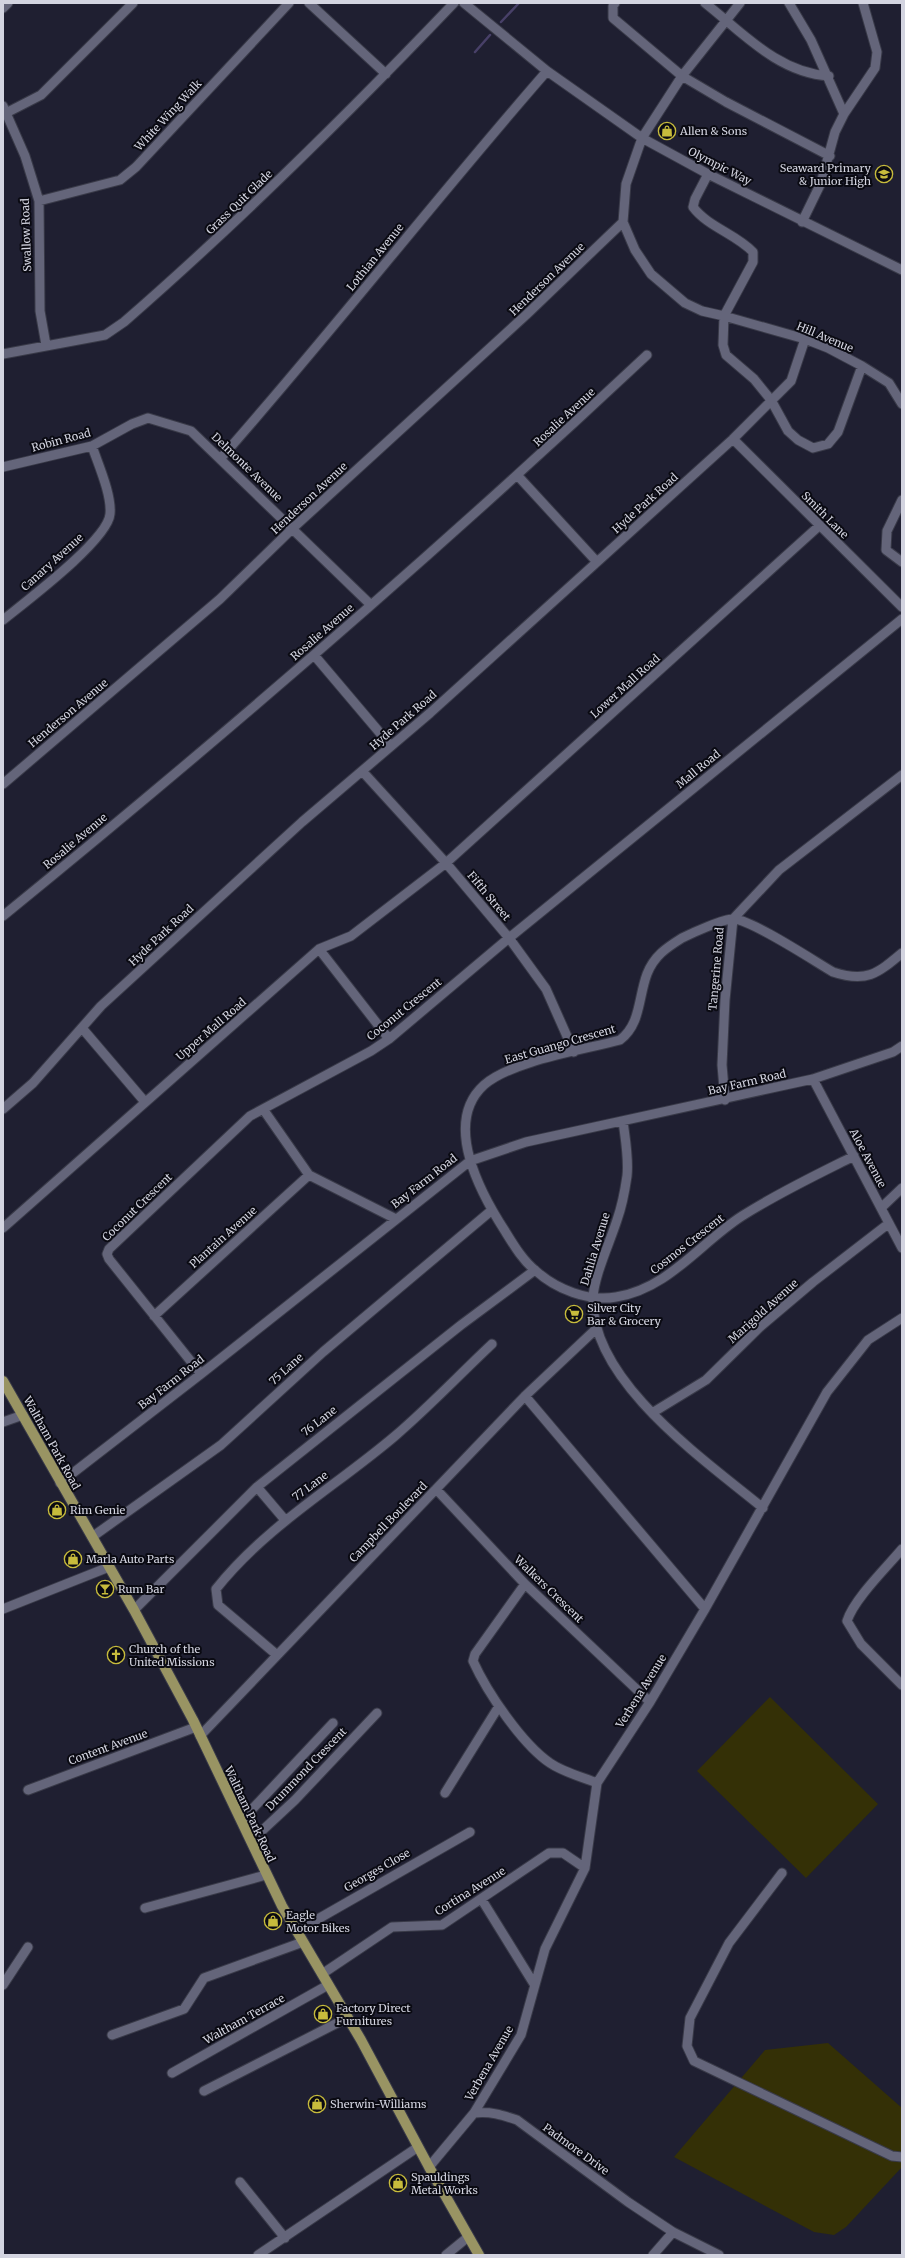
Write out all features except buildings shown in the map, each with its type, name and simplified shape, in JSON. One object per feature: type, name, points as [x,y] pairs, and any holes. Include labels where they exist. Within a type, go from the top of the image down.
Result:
[{"type":"main road","name":"Waltham Park Road","points":[[3,1381],[134,1610],[242,1820],[266,1875],[328,1986],[365,2046],[418,2147],[479,2255]]},
{"type":"street","points":[[3,8],[8,3]]},
{"type":"street","points":[[5,109],[41,95],[133,3]]},
{"type":"street","name":"White Wing Walk","points":[[39,201],[120,180],[136,167],[289,3]]},
{"type":"street","points":[[309,3],[386,74]]},
{"type":"street","name":"Grass Quit Glade","points":[[3,354],[105,335],[124,322],[242,216],[386,74],[454,3]]},
{"type":"street","name":"Olympic Way","points":[[464,3],[547,71],[642,138],[802,222],[902,270]]},
{"type":"street","points":[[615,3],[613,6],[613,18],[682,76],[726,102],[830,156]]},
{"type":"street","points":[[705,3],[726,19],[759,49],[778,60],[817,76],[829,76]]},
{"type":"street","points":[[623,222],[626,184],[642,138],[682,76],[740,3]]},
{"type":"street","points":[[789,3],[812,40],[829,76],[844,114]]},
{"type":"street","points":[[802,222],[821,183],[830,156],[835,132],[844,114],[875,68],[877,52],[863,3]]},
{"type":"street","name":"Lothian Avenue","points":[[221,458],[296,373],[479,150],[547,71]]},
{"type":"street","name":"Swallow Road","points":[[5,109],[25,156],[39,201],[40,311],[46,345]]},
{"type":"street","points":[[708,174],[695,199],[693,207],[699,214],[745,243],[753,252],[753,262],[724,316],[723,345],[726,355],[754,379],[771,400],[788,431],[798,440],[813,448],[828,444],[838,432],[862,366]]},
{"type":"street","name":"Hill Avenue","points":[[623,222],[636,250],[651,274],[674,296],[702,311],[804,339],[862,366],[889,383],[902,404]]},
{"type":"street","name":"Henderson Avenue","points":[[3,784],[220,600],[293,528],[526,315],[623,222]]},
{"type":"street","name":"Hyde Park Road","points":[[3,1109],[33,1083],[101,1006],[296,827],[362,772],[733,439],[791,381],[804,339]]},
{"type":"street","name":"Rosalie Avenue","points":[[3,916],[90,845],[314,655],[518,476],[647,355]]},
{"type":"street","name":"Robin Road","points":[[3,467],[92,446],[132,424],[148,418],[191,432]]},
{"type":"street","name":"Delmonte Avenue","points":[[191,432],[221,458],[371,605]]},
{"type":"street","name":"Smith Lane","points":[[733,439],[902,607]]},
{"type":"street","name":"Canary Avenue","points":[[3,620],[88,548],[104,529],[110,515],[109,501],[92,446]]},
{"type":"street","points":[[518,476],[597,562]]},
{"type":"street","points":[[902,500],[887,531],[886,550],[902,562]]},
{"type":"street","name":"Lower Mall Road","points":[[446,863],[819,526]]},
{"type":"street","name":"Mall Road","points":[[509,938],[902,619]]},
{"type":"street","points":[[314,655],[391,746]]},
{"type":"street","name":"Fifth Street","points":[[362,772],[446,863],[509,938],[546,989],[574,1052]]},
{"type":"street","name":"Tangerine Road","points":[[725,1100],[722,1065],[725,1000],[733,919],[779,870],[902,775]]},
{"type":"street","name":"Upper Mall Road","points":[[3,1228],[319,949],[351,936],[446,863]]},
{"type":"street","points":[[733,919],[750,923],[833,972],[845,976],[865,977],[885,967],[902,952]]},
{"type":"street","name":"East Guango Crescent","points":[[470,1161],[465,1131],[468,1107],[483,1086],[509,1069],[620,1040],[629,1033],[635,1023],[646,975],[655,957],[666,948],[693,932],[733,919]]},
{"type":"street","name":"Coconut Crescent","points":[[201,1374],[109,1259],[107,1254],[110,1249],[250,1116],[371,1051],[389,1039],[509,938]]},
{"type":"street","points":[[319,949],[389,1039]]},
{"type":"street","points":[[82,1028],[146,1102]]},
{"type":"street","name":"Bay Farm Road","points":[[60,1483],[201,1374],[470,1161],[526,1142],[725,1100],[813,1079],[893,1052],[902,1046]]},
{"type":"street","name":"Aloe Avenue","points":[[813,1079],[888,1224],[902,1248]]},
{"type":"street","points":[[263,1109],[309,1175],[396,1219]]},
{"type":"street","name":"Dahlia Avenue","points":[[623,1121],[627,1175],[618,1218],[593,1297],[596,1329],[617,1369],[652,1413],[670,1432],[763,1508]]},
{"type":"street","name":"Cosmos Crescent","points":[[470,1161],[492,1210],[513,1244],[535,1270],[560,1287],[593,1297],[616,1297],[648,1288],[661,1280],[742,1216],[854,1156]]},
{"type":"street","name":"Plantain Avenue","points":[[154,1316],[309,1175]]},
{"type":"street","points":[[881,1208],[902,1188]]},
{"type":"street","name":"75 Lane","points":[[92,1537],[221,1445],[323,1352],[492,1210]]},
{"type":"street","name":"Marigold Avenue","points":[[652,1413],[706,1380],[761,1326],[812,1282],[888,1224]]},
{"type":"street","name":"76 Lane","points":[[134,1610],[258,1487],[461,1324],[535,1270]]},
{"type":"street","name":"Verbena Avenue","points":[[474,2113],[521,2034],[545,1949],[585,1868],[597,1783],[650,1702],[705,1609],[827,1392],[868,1340],[902,1318]]},
{"type":"street","name":"Campbell Boulevard","points":[[198,1732],[277,1655],[525,1396],[596,1329]]},
{"type":"street","name":"77 Lane","points":[[277,1655],[218,1605],[216,1589],[227,1575],[285,1520],[395,1436],[492,1344]]},
{"type":"street","points":[[525,1396],[705,1609]]},
{"type":"street","points":[[3,1422],[23,1415]]},
{"type":"street","points":[[258,1487],[285,1520]]},
{"type":"street","name":"Walkers Crescent","points":[[436,1489],[525,1584],[650,1702]]},
{"type":"street","points":[[902,1549],[857,1603],[849,1614],[847,1621],[861,1644],[902,1685]]},
{"type":"street","points":[[3,1609],[109,1567]]},
{"type":"street","points":[[525,1584],[475,1654],[473,1661],[499,1706],[538,1754],[551,1764],[597,1783]]},
{"type":"street","points":[[445,1793],[499,1706]]},
{"type":"street","name":"Drummond Crescent","points":[[251,1841],[294,1800],[377,1712]]},
{"type":"street","points":[[242,1820],[333,1723]]},
{"type":"street","name":"Content Avenue","points":[[28,1790],[198,1732]]},
{"type":"street","name":"Georges Close","points":[[297,1931],[404,1868],[470,1832]]},
{"type":"street","name":"Cortina Avenue","points":[[322,1974],[392,1927],[442,1925],[553,1852],[563,1853],[585,1868]]},
{"type":"street","points":[[782,1873],[729,1943],[690,2018],[687,2046],[694,2061],[892,2156],[902,2157]]},
{"type":"street","points":[[146,1908],[266,1875]]},
{"type":"street","points":[[482,1900],[534,1984]]},
{"type":"street","points":[[112,2035],[184,2009],[204,1978],[303,1942]]},
{"type":"street","points":[[3,1985],[28,1946]]},
{"type":"street","name":"Waltham Terrace","points":[[172,2073],[328,1986]]},
{"type":"street","points":[[204,2091],[347,2018]]},
{"type":"street","name":"Padmore Drive","points":[[474,2113],[488,2112],[517,2120],[628,2202],[673,2232],[719,2255]]},
{"type":"street","points":[[429,2167],[474,2113]]},
{"type":"street","points":[[258,2255],[418,2147]]},
{"type":"street","points":[[240,2182],[285,2238]]},
{"type":"street","points":[[653,2255],[673,2232]]},
{"type":"street","points":[[446,2255],[468,2237]]},
{"type":"shaded area","points":[[770,1697],[878,1804],[806,1878],[697,1771]]},
{"type":"shaded area","points":[[828,2043],[902,2108],[902,2167],[846,2227],[834,2235],[814,2232],[674,2157],[765,2050]]},
{"type":"waterway","points":[[501,22],[519,3]]},
{"type":"waterway","points":[[475,52],[490,35]]},
{"type":"place","name":"Allen & Sons","points":[[667,131]]},
{"type":"place","name":"Seaward Primary & Junior High","points":[[884,174]]},
{"type":"place","name":"Silver City Bar & Grocery","points":[[574,1314]]},
{"type":"place","name":"Rim Genie","points":[[57,1510]]},
{"type":"place","name":"Marla Auto Parts","points":[[73,1559]]},
{"type":"place","name":"Rum Bar","points":[[105,1589]]},
{"type":"place","name":"Church of the United Missions","points":[[116,1655]]},
{"type":"place","name":"Eagle Motor Bikes","points":[[273,1921]]},
{"type":"place","name":"Factory Direct Furnitures","points":[[323,2014]]},
{"type":"place","name":"Sherwin-Williams","points":[[317,2104]]},
{"type":"place","name":"Spauldings Metal Works","points":[[398,2183]]}]
